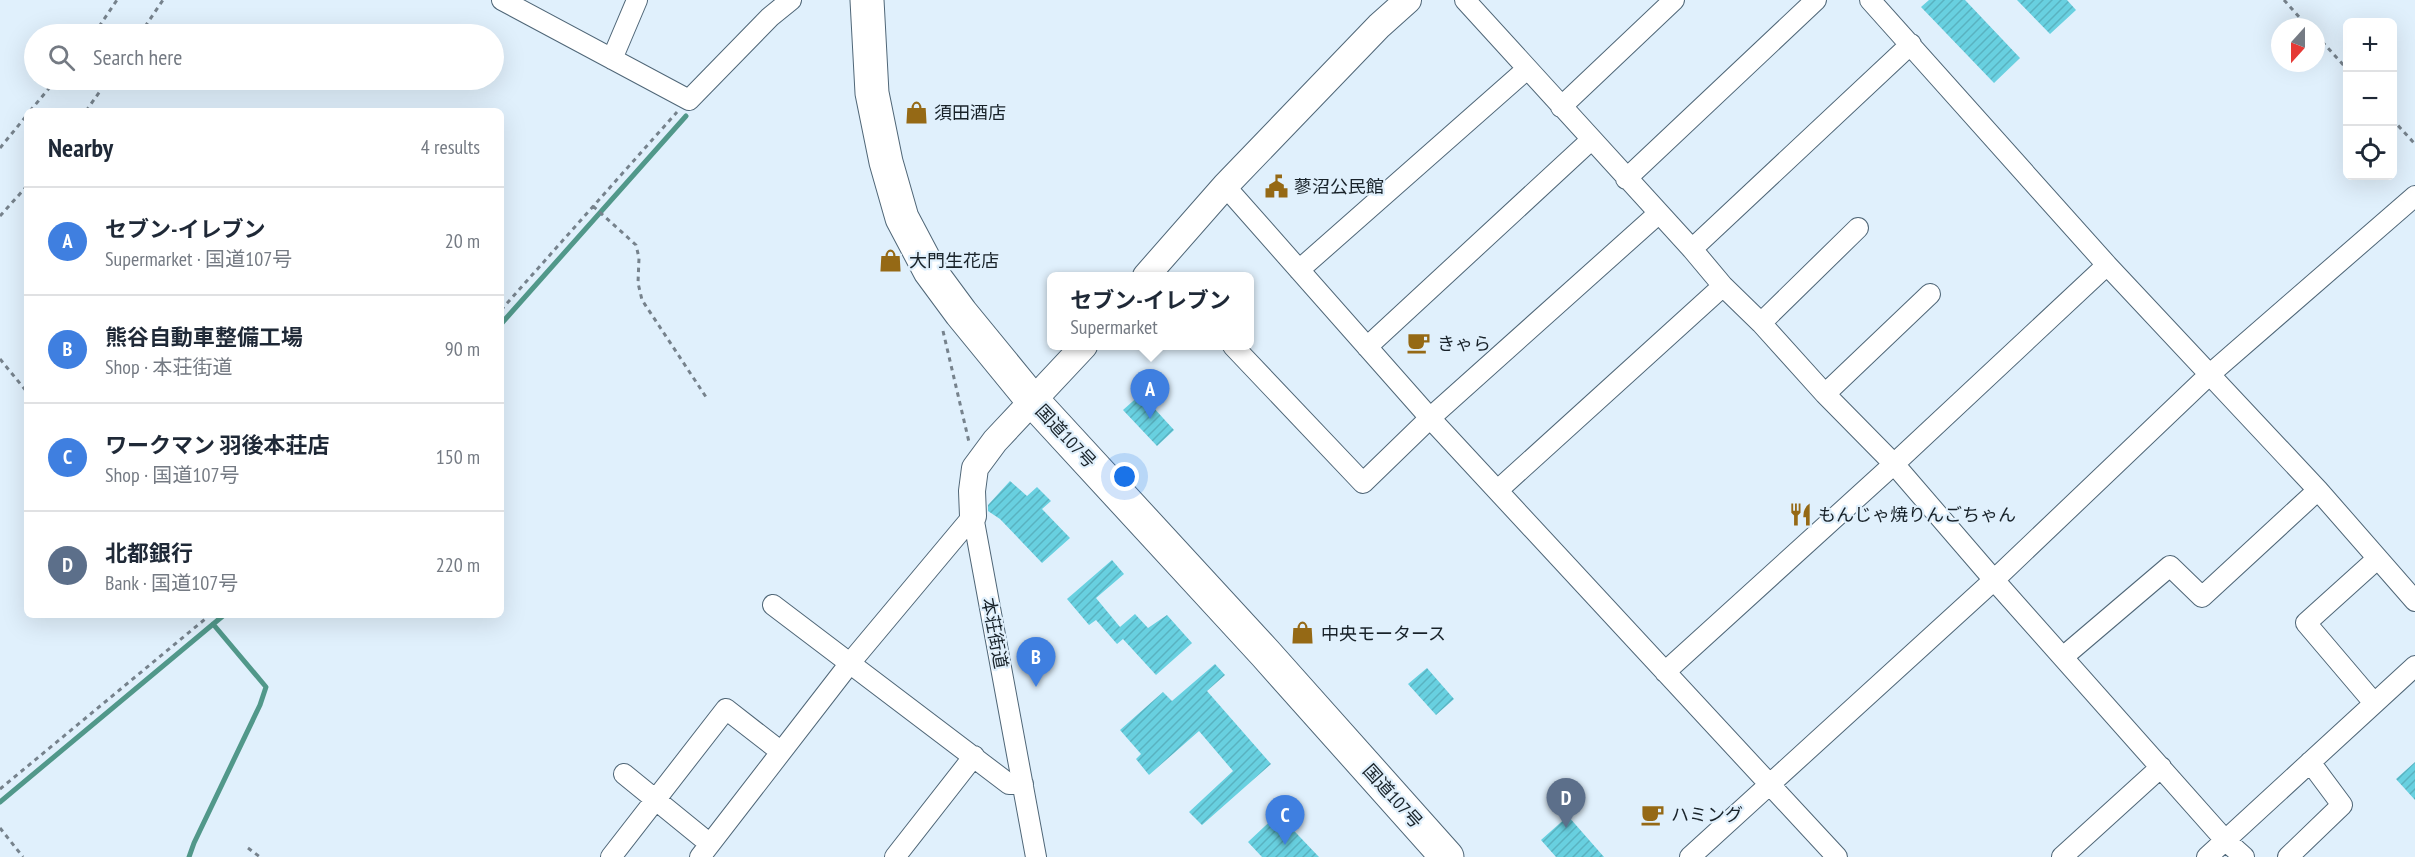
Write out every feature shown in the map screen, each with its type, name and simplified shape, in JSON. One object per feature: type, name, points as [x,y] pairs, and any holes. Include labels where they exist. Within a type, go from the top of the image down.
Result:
[{"type":"highway","name":"国道107号","points":[[867,0],[872,93],[886,162],[902,218],[930,271],[961,313],[1034,401],[1448,857]]},
{"type":"street","points":[[612,59],[637,0]]},
{"type":"street","points":[[1158,272],[1225,186],[1379,26],[1408,0]]},
{"type":"street","points":[[1465,0],[1723,286],[1894,464],[2225,840],[2244,857]]},
{"type":"street","points":[[1562,107],[1674,0]]},
{"type":"street","points":[[1626,179],[1816,0]]},
{"type":"street","points":[[1870,0],[2107,265],[2318,490],[2415,601]]},
{"type":"street","points":[[513,2],[689,100],[784,2]]},
{"type":"street","points":[[1692,249],[1911,44]]},
{"type":"street","points":[[1299,270],[1527,69]]},
{"type":"street","points":[[1367,347],[1591,140]]},
{"type":"street","points":[[1225,186],[1430,418],[1837,857]]},
{"type":"street","points":[[1690,857],[1994,580],[2209,375],[2415,196]]},
{"type":"street","points":[[1238,350],[1363,483],[1430,418],[1659,213]]},
{"type":"street","points":[[1761,323],[1857,228]]},
{"type":"street","points":[[1665,672],[1894,464],[2107,265]]},
{"type":"street","points":[[1498,490],[1723,286]]},
{"type":"street","points":[[1825,394],[1930,294]]},
{"type":"street","points":[[624,774],[656,799],[705,850],[850,663],[973,516],[972,491],[975,468],[995,441],[1080,350]]},
{"type":"street","points":[[2063,657],[2170,566],[2202,597],[2318,490]]},
{"type":"street","name":"本荘街道","points":[[973,516],[1036,857]]},
{"type":"street","points":[[2374,703],[2306,623],[2378,559]]},
{"type":"street","points":[[773,605],[1009,784],[1023,784]]},
{"type":"street","points":[[2207,857],[2415,666]]},
{"type":"street","points":[[611,857],[726,709],[780,751]]},
{"type":"street","points":[[895,857],[974,756]]},
{"type":"street","points":[[2288,857],[2342,805],[2310,762]]},
{"type":"street","points":[[2062,857],[2161,767]]},
{"type":"path","points":[[101,24],[117,0]]},
{"type":"path","points":[[147,24],[163,0]]},
{"type":"path","points":[[2284,0],[2300,18]]},
{"type":"path","points":[[2325,45],[2343,65]]},
{"type":"path","points":[[33,108],[48,90]]},
{"type":"path","points":[[88,108],[101,90]]},
{"type":"path","points":[[504,307],[689,100]]},
{"type":"path","points":[[0,148],[24,119]]},
{"type":"path","points":[[2397,124],[2415,144]]},
{"type":"path","points":[[0,216],[24,189]]},
{"type":"path","points":[[593,206],[636,245],[638,283],[642,300],[708,400]]},
{"type":"path","points":[[943,328],[975,468]]},
{"type":"path","points":[[0,359],[24,388]]},
{"type":"path","points":[[0,789],[206,618]]},
{"type":"path","points":[[0,828],[23,857]]},
{"type":"path","points":[[248,848],[260,857]]},
{"type":"building","points":[[1929,0],[1965,0],[2020,58],[1994,83],[1921,7]]},
{"type":"building","points":[[2017,0],[2067,0],[2076,10],[2050,34]]},
{"type":"building","points":[[1141,394],[1174,430],[1157,446],[1123,410]]},
{"type":"building","points":[[1010,481],[1027,496],[1037,487],[1051,501],[1042,509],[1070,538],[1042,563],[1000,519],[988,511],[988,505]]},
{"type":"building","points":[[1112,560],[1124,574],[1096,598],[1120,627],[1135,614],[1148,628],[1167,615],[1192,643],[1156,675],[1123,639],[1117,644],[1096,620],[1089,625],[1067,599]]},
{"type":"building","points":[[1215,664],[1225,675],[1207,691],[1271,764],[1202,825],[1189,812],[1233,771],[1199,731],[1149,775],[1136,759],[1141,754],[1120,730],[1163,692],[1172,701]]},
{"type":"building","points":[[1427,668],[1454,699],[1436,715],[1408,684]]},
{"type":"building","points":[[2415,762],[2415,800],[2396,779]]},
{"type":"building","points":[[1278,814],[1319,857],[1262,857],[1248,842]]},
{"type":"building","points":[[1568,816],[1604,857],[1556,857],[1541,840]]},
{"type":"waterway","points":[[504,321],[686,116]]},
{"type":"waterway","points":[[0,802],[220,618]]},
{"type":"waterway","points":[[189,857],[260,705],[266,687],[213,624]]},
{"type":"place","name":"須田酒店","points":[[916,112]]},
{"type":"place","name":"蓼沼公民館","points":[[1276,186]]},
{"type":"place","name":"大門生花店","points":[[891,260]]},
{"type":"place","name":"きゃら","points":[[1419,343]]},
{"type":"place","name":"セブン-イレブン","points":[[1150,419]]},
{"type":"place","name":"もんじゃ焼りんごちゃん","points":[[1800,514]]},
{"type":"place","name":"中央モータース","points":[[1303,633]]},
{"type":"place","name":"熊谷自動車整備工場","points":[[1036,687]]},
{"type":"place","name":"ハミング","points":[[1653,814]]},
{"type":"place","name":"北都銀行","points":[[1566,828]]},
{"type":"place","name":"ワークマン 羽後本荘店","points":[[1285,845]]}]
